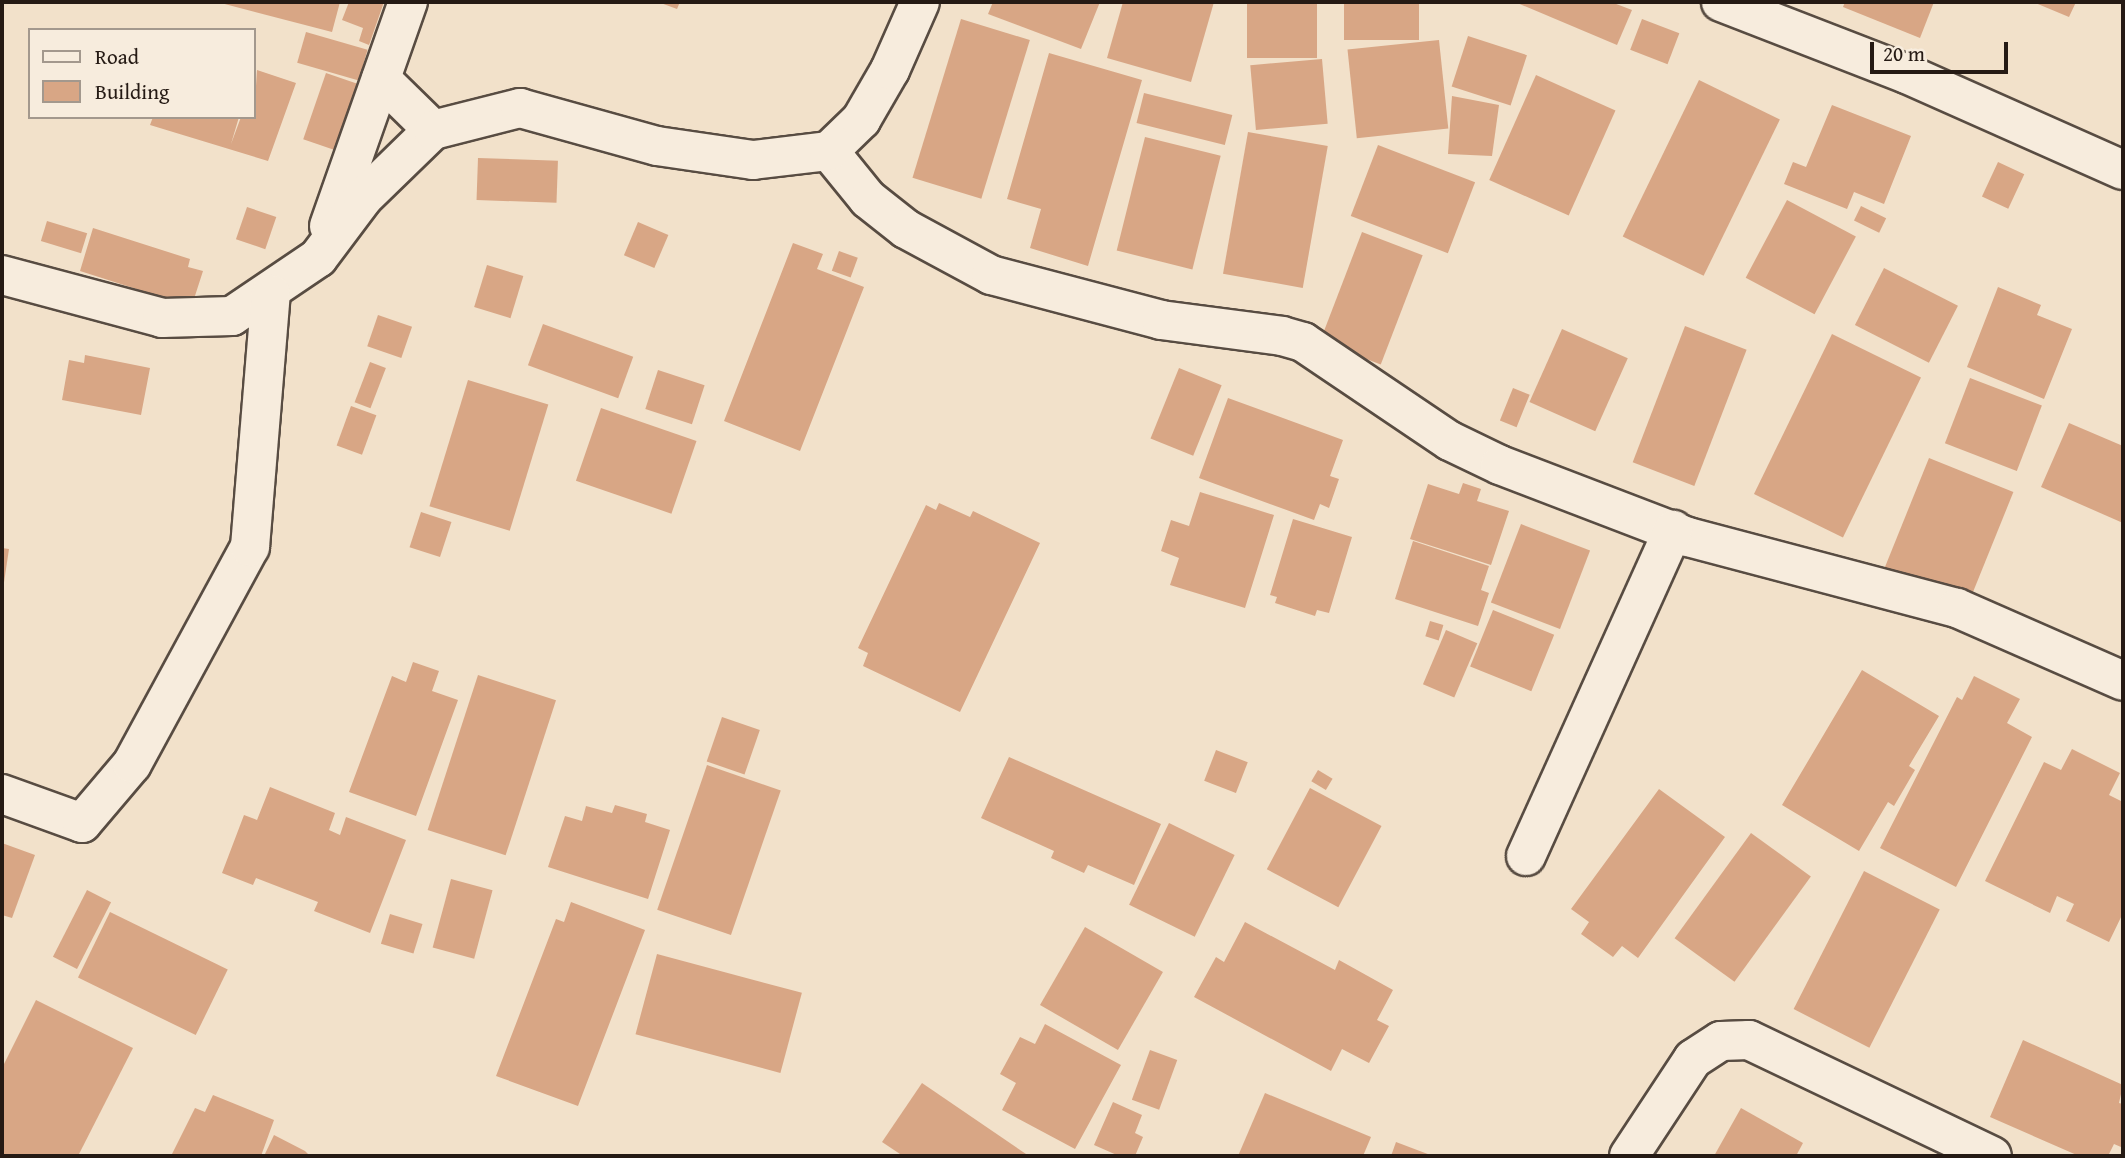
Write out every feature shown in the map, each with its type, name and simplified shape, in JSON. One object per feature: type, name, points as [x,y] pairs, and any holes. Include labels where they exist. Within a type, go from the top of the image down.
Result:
[{"type":"street","points":[[318,258],[408,2]]},
{"type":"street","points":[[2,275],[162,318],[232,316],[271,293],[318,258],[363,198],[433,130],[520,108],[657,146],[753,160],[830,151],[861,120],[890,71],[920,2]]},
{"type":"street","points":[[1721,2],[1907,74],[2123,170]]},
{"type":"street","points":[[382,79],[433,130]]},
{"type":"street","points":[[830,151],[868,199],[906,229],[991,275],[1161,320],[1282,335],[1303,342],[1450,441],[1673,530],[1957,608],[2123,681]]},
{"type":"street","points":[[2,794],[82,823],[132,764],[244,559],[250,547],[271,293]]},
{"type":"street","points":[[1526,856],[1673,530]]},
{"type":"street","points":[[1629,1156],[1693,1059],[1721,1041],[1749,1040],[1992,1156]]},
{"type":"building","points":[[217,2],[340,2],[332,32]]},
{"type":"building","points":[[349,2],[384,2],[369,45],[359,41],[363,28],[342,20]]},
{"type":"building","points":[[658,2],[680,2],[677,9]]},
{"type":"building","points":[[993,2],[1100,2],[1081,49],[988,14]]},
{"type":"building","points":[[1123,2],[1214,2],[1191,82],[1107,58]]},
{"type":"building","points":[[1247,2],[1317,2],[1317,58],[1247,58]]},
{"type":"building","points":[[1344,2],[1419,2],[1419,40],[1344,40]]},
{"type":"building","points":[[1515,2],[1611,2],[1632,10],[1617,45]]},
{"type":"building","points":[[1845,2],[1934,2],[1920,38],[1843,7]]},
{"type":"building","points":[[2033,2],[2076,2],[2069,17]]},
{"type":"building","points":[[961,19],[1030,40],[981,199],[912,178]]},
{"type":"building","points":[[1642,19],[1679,33],[1668,64],[1630,50]]},
{"type":"building","points":[[306,32],[368,50],[359,80],[297,63]]},
{"type":"building","points":[[1468,36],[1527,55],[1511,106],[1452,86]]},
{"type":"building","points":[[1439,40],[1448,129],[1357,138],[1348,50]]},
{"type":"building","points":[[1049,53],[1142,80],[1088,266],[1030,248],[1041,209],[1007,199]]},
{"type":"building","points":[[1322,59],[1328,124],[1256,130],[1250,65]]},
{"type":"building","points":[[257,70],[296,83],[268,161],[150,125],[152,119],[238,119],[231,144],[240,119],[256,119]]},
{"type":"building","points":[[326,73],[361,85],[338,151],[303,139]]},
{"type":"building","points":[[1536,75],[1615,110],[1569,215],[1489,180]]},
{"type":"building","points":[[1699,80],[1780,119],[1704,276],[1623,236]]},
{"type":"building","points":[[1144,93],[1232,115],[1225,145],[1137,123]]},
{"type":"building","points":[[1452,96],[1499,105],[1492,156],[1448,154]]},
{"type":"building","points":[[1832,105],[1911,136],[1884,204],[1854,192],[1847,209],[1784,184],[1793,162],[1806,167]]},
{"type":"building","points":[[1248,132],[1328,146],[1303,288],[1223,274]]},
{"type":"building","points":[[1145,137],[1221,156],[1192,269],[1117,251]]},
{"type":"building","points":[[1378,145],[1475,182],[1448,253],[1351,216]]},
{"type":"building","points":[[478,158],[558,161],[556,203],[477,200]]},
{"type":"building","points":[[1998,162],[2024,174],[2008,209],[1982,196]]},
{"type":"building","points":[[1787,200],[1856,237],[1815,314],[1746,278]]},
{"type":"building","points":[[1861,206],[1886,218],[1879,233],[1854,220]]},
{"type":"building","points":[[247,207],[276,217],[265,249],[236,239]]},
{"type":"building","points":[[47,221],[87,233],[81,253],[41,241]]},
{"type":"building","points":[[638,222],[668,235],[654,268],[624,255]]},
{"type":"building","points":[[93,228],[190,259],[188,267],[203,271],[193,302],[179,297],[177,302],[80,271]]},
{"type":"building","points":[[1362,232],[1423,255],[1381,365],[1320,341]]},
{"type":"building","points":[[793,243],[823,254],[817,269],[864,287],[800,451],[724,421]]},
{"type":"building","points":[[839,251],[858,258],[851,278],[832,271]]},
{"type":"building","points":[[487,265],[523,276],[510,318],[474,307]]},
{"type":"building","points":[[1884,268],[1958,306],[1929,363],[1855,325]]},
{"type":"building","points":[[1998,287],[2041,305],[2037,315],[2072,329],[2044,399],[1967,367]]},
{"type":"building","points":[[378,315],[412,327],[401,358],[367,346]]},
{"type":"building","points":[[543,324],[633,357],[618,398],[528,365]]},
{"type":"building","points":[[1685,326],[1747,350],[1694,486],[1633,462]]},
{"type":"building","points":[[1562,329],[1628,358],[1595,431],[1529,402]]},
{"type":"building","points":[[1832,334],[1921,377],[1843,537],[1754,494]]},
{"type":"building","points":[[85,355],[150,368],[141,415],[62,400],[69,360],[84,363]]},
{"type":"building","points":[[370,362],[386,368],[370,408],[355,402]]},
{"type":"building","points":[[1179,368],[1222,385],[1193,456],[1151,438]]},
{"type":"building","points":[[658,370],[705,385],[692,424],[645,409]]},
{"type":"building","points":[[1970,378],[2042,406],[2017,471],[1945,443]]},
{"type":"building","points":[[468,380],[548,405],[510,531],[429,506]]},
{"type":"building","points":[[1513,388],[1530,395],[1517,427],[1500,420]]},
{"type":"building","points":[[1228,398],[1343,440],[1330,476],[1339,479],[1329,508],[1320,504],[1314,520],[1199,478]]},
{"type":"building","points":[[351,406],[376,415],[362,455],[337,445]]},
{"type":"building","points":[[601,408],[696,441],[671,514],[576,481]]},
{"type":"building","points":[[2069,423],[2123,446],[2123,523],[2041,487]]},
{"type":"building","points":[[1929,458],[2013,492],[1969,601],[1885,567]]},
{"type":"building","points":[[1463,483],[1481,489],[1477,501],[1509,511],[1491,565],[1410,539],[1428,484],[1459,494]]},
{"type":"building","points":[[1200,492],[1274,515],[1245,608],[1170,585],[1179,558],[1161,551],[1171,520],[1189,526]]},
{"type":"building","points":[[939,503],[970,517],[973,511],[1040,543],[960,712],[863,666],[868,653],[858,648],[926,505],[936,510]]},
{"type":"building","points":[[421,512],[451,522],[440,557],[410,547]]},
{"type":"building","points":[[1293,519],[1352,537],[1329,613],[1317,610],[1315,616],[1275,603],[1277,597],[1270,595]]},
{"type":"building","points":[[1521,524],[1590,551],[1560,629],[1491,602]]},
{"type":"building","points":[[1413,541],[1489,566],[1481,590],[1489,593],[1478,626],[1395,599]]},
{"type":"building","points":[[2,548],[9,549],[3,589],[2,589]]},
{"type":"building","points":[[1493,610],[1554,635],[1531,691],[1470,667]]},
{"type":"building","points":[[1430,621],[1443,625],[1439,640],[1425,636]]},
{"type":"building","points":[[1446,630],[1477,643],[1454,698],[1423,684]]},
{"type":"building","points":[[413,662],[439,671],[432,691],[458,700],[416,816],[349,792],[392,676],[406,682]]},
{"type":"building","points":[[1862,670],[1939,716],[1909,766],[1915,770],[1894,806],[1888,802],[1859,851],[1782,805]]},
{"type":"building","points":[[478,675],[556,700],[506,855],[428,830]]},
{"type":"building","points":[[1974,676],[2020,699],[2007,723],[2032,737],[1956,887],[1880,848],[1957,697],[1962,700]]},
{"type":"building","points":[[722,717],[760,730],[745,774],[707,761]]},
{"type":"building","points":[[2072,749],[2120,773],[2109,795],[2123,802],[2123,913],[2109,942],[2066,921],[2074,904],[2057,896],[2050,913],[1985,881],[2044,762],[2061,770]]},
{"type":"building","points":[[1216,750],[1248,762],[1236,793],[1204,781]]},
{"type":"building","points":[[1009,757],[1161,824],[1134,885],[1088,865],[1084,873],[1051,858],[1054,851],[981,818]]},
{"type":"building","points":[[707,765],[781,790],[731,935],[657,910]]},
{"type":"building","points":[[1318,770],[1333,779],[1326,790],[1311,781]]},
{"type":"building","points":[[270,787],[335,813],[329,830],[340,835],[346,817],[406,840],[370,933],[314,911],[318,902],[256,878],[253,885],[222,873],[244,815],[257,820]]},
{"type":"building","points":[[1310,788],[1382,826],[1338,907],[1267,869]]},
{"type":"building","points":[[1659,789],[1725,837],[1638,958],[1622,946],[1613,957],[1581,934],[1589,922],[1571,909]]},
{"type":"building","points":[[615,805],[647,814],[645,822],[670,830],[648,899],[548,867],[565,816],[582,821],[586,806],[612,813]]},
{"type":"building","points":[[1169,823],[1235,855],[1195,937],[1129,905]]},
{"type":"building","points":[[1751,833],[1811,876],[1734,982],[1675,938]]},
{"type":"building","points":[[2,843],[35,855],[12,918],[2,915]]},
{"type":"building","points":[[1864,871],[1940,910],[1869,1048],[1794,1009]]},
{"type":"building","points":[[451,879],[493,890],[474,959],[433,948]]},
{"type":"building","points":[[87,890],[111,902],[77,969],[53,957]]},
{"type":"building","points":[[571,902],[645,930],[578,1106],[496,1076],[556,919],[564,922]]},
{"type":"building","points":[[110,912],[228,969],[196,1035],[78,978]]},
{"type":"building","points":[[390,914],[423,924],[413,954],[381,944]]},
{"type":"building","points":[[1245,922],[1335,970],[1339,960],[1393,990],[1377,1020],[1389,1026],[1369,1063],[1342,1049],[1331,1071],[1194,997],[1216,957],[1224,962]]},
{"type":"building","points":[[1085,927],[1163,972],[1118,1050],[1040,1005]]},
{"type":"building","points":[[657,954],[802,993],[780,1073],[636,1034]]},
{"type":"building","points":[[36,1000],[133,1048],[78,1156],[2,1156],[2,1068]]},
{"type":"building","points":[[1045,1024],[1121,1065],[1075,1149],[1002,1110],[1016,1083],[1000,1074],[1020,1037],[1035,1044]]},
{"type":"building","points":[[2023,1040],[2123,1085],[2119,1103],[2123,1104],[2121,1147],[2114,1144],[2108,1156],[2079,1156],[1990,1117]]},
{"type":"building","points":[[1150,1050],[1177,1060],[1159,1110],[1132,1100]]},
{"type":"building","points":[[922,1083],[1029,1156],[903,1156],[882,1142]]},
{"type":"building","points":[[1265,1093],[1371,1137],[1363,1156],[1238,1156]]},
{"type":"building","points":[[213,1095],[274,1120],[261,1156],[171,1156],[195,1108],[205,1112]]},
{"type":"building","points":[[1113,1102],[1142,1115],[1135,1133],[1143,1137],[1135,1156],[1119,1156],[1094,1145]]},
{"type":"building","points":[[1741,1108],[1803,1143],[1796,1156],[1714,1156]]},
{"type":"building","points":[[274,1135],[305,1151],[310,1156],[264,1156]]},
{"type":"building","points":[[1396,1142],[1433,1156],[1391,1156]]}]
